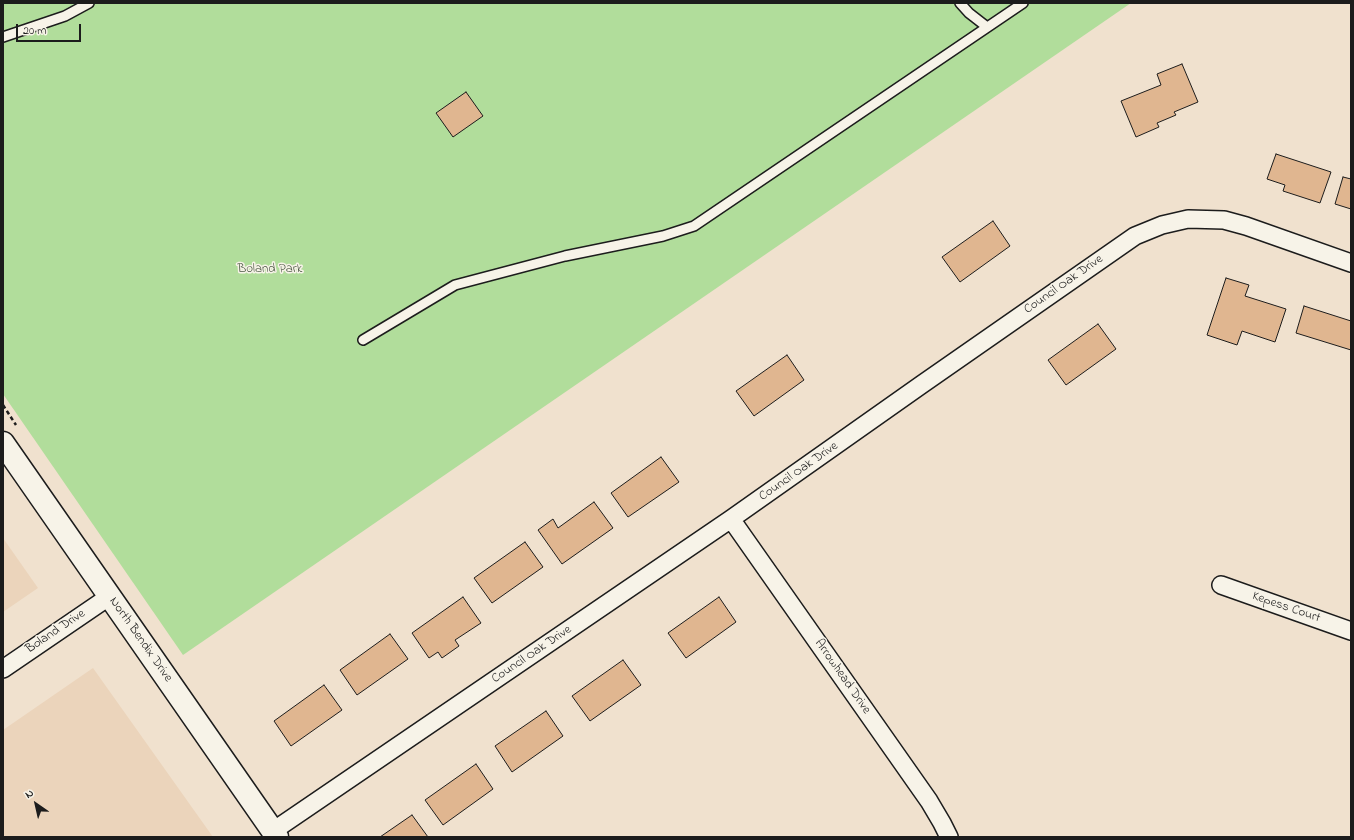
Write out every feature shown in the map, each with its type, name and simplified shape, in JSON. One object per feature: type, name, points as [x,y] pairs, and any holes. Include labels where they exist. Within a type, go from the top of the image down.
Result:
[{"type":"street","name":"Council Oak Drive","points":[[275,834],[731,519],[1135,236],[1155,227],[1188,219],[1224,220],[1246,226],[1351,263]]},
{"type":"street","name":"North Bendix Drive","points":[[3,443],[275,834]]},
{"type":"street","name":"Arrowhead Drive","points":[[731,519],[929,801],[949,837]]},
{"type":"street","name":"Kepess Court","points":[[1221,585],[1351,631]]},
{"type":"street","name":"Boland Drive","points":[[3,669],[110,596]]},
{"type":"lane","points":[[3,37],[65,16],[89,3]]},
{"type":"lane","points":[[960,3],[987,27]]},
{"type":"lane","points":[[363,340],[455,285],[565,256],[663,236],[694,226],[1023,3]]},
{"type":"shaded area","points":[[3,538],[38,588],[3,612]]},
{"type":"shaded area","points":[[93,668],[213,837],[3,837],[3,730]]},
{"type":"green space","name":"Boland Park","points":[[3,3],[1131,3],[183,655],[3,394]]},
{"type":"building","points":[[1182,64],[1198,102],[1174,112],[1176,115],[1157,123],[1159,127],[1136,137],[1121,101],[1161,85],[1157,74]]},
{"type":"building","points":[[466,92],[483,116],[453,137],[436,113]]},
{"type":"building","points":[[1276,154],[1331,172],[1320,203],[1283,191],[1285,185],[1267,179]]},
{"type":"building","points":[[1343,177],[1351,179],[1351,209],[1335,204]]},
{"type":"building","points":[[993,221],[1010,246],[960,282],[942,257]]},
{"type":"building","points":[[1226,278],[1249,285],[1245,296],[1286,309],[1275,342],[1242,331],[1237,345],[1207,335]]},
{"type":"building","points":[[1304,306],[1351,321],[1351,350],[1296,333]]},
{"type":"building","points":[[1098,324],[1116,349],[1066,385],[1048,360]]},
{"type":"building","points":[[787,355],[804,380],[754,416],[736,391]]},
{"type":"building","points":[[661,457],[679,482],[628,517],[611,493]]},
{"type":"building","points":[[594,502],[613,528],[562,564],[538,530],[553,519],[558,528]]},
{"type":"building","points":[[525,542],[543,567],[492,603],[474,578]]},
{"type":"building","points":[[463,597],[481,623],[455,640],[459,646],[442,658],[438,652],[429,658],[412,633]]},
{"type":"building","points":[[719,597],[736,622],[686,658],[668,633]]},
{"type":"building","points":[[390,634],[408,659],[357,695],[340,670]]},
{"type":"building","points":[[623,660],[641,685],[590,721],[572,696]]},
{"type":"building","points":[[324,685],[342,710],[291,746],[274,721]]},
{"type":"building","points":[[546,711],[563,736],[512,772],[495,746]]},
{"type":"building","points":[[476,764],[493,789],[443,825],[425,800]]},
{"type":"building","points":[[412,815],[428,837],[380,837]]}]
